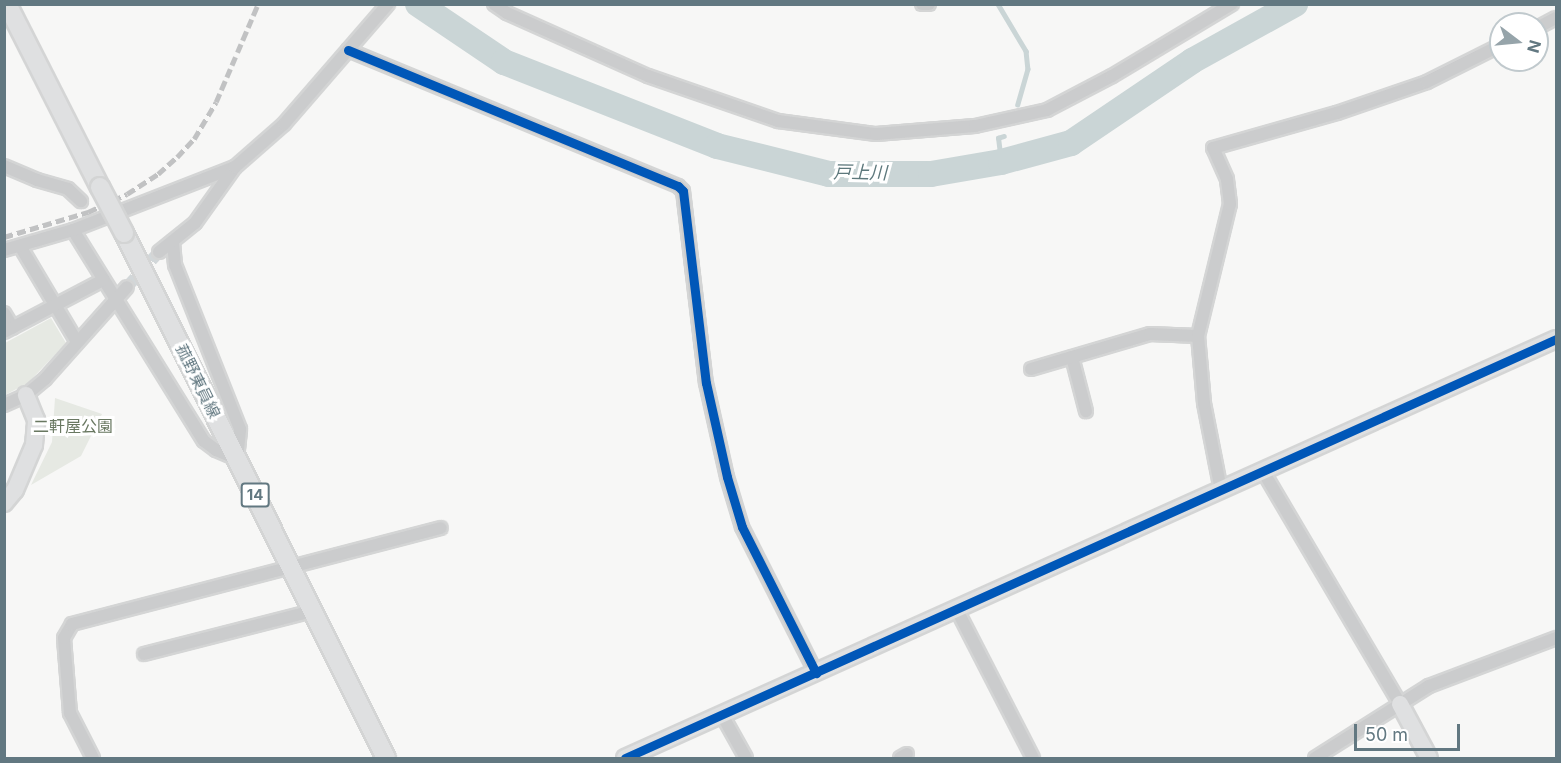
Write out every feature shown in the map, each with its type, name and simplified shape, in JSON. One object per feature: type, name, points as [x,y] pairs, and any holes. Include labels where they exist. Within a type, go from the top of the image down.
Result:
[{"type":"main road","name":"菰野東員線","points":[[7,4],[292,566],[386,759]]},
{"type":"street","points":[[159,252],[195,223],[235,167],[284,124],[388,4]]},
{"type":"street","points":[[494,4],[507,13],[648,76],[778,121],[876,134],[975,126],[1047,110],[1112,76],[1232,4]]},
{"type":"street","points":[[922,4],[929,4]]},
{"type":"street","points":[[350,48],[678,186],[683,191],[706,383],[727,477],[742,527],[816,673]]},
{"type":"street","points":[[1221,490],[1204,403],[1198,336],[1230,204],[1227,179],[1213,148],[1336,113],[1416,86],[1489,51]]},
{"type":"street","points":[[4,166],[37,180],[68,189],[81,201]]},
{"type":"street","points":[[4,250],[73,230],[235,167]]},
{"type":"street","points":[[73,230],[204,441],[216,450],[237,459],[240,429],[175,265],[173,241]]},
{"type":"street","points":[[20,246],[77,342]]},
{"type":"street","points":[[4,313],[9,330],[103,280]]},
{"type":"street","points":[[4,405],[26,395],[45,380],[127,287]]},
{"type":"street","points":[[1031,369],[1150,334],[1198,336]]},
{"type":"street","points":[[625,759],[1557,339]]},
{"type":"street","points":[[1072,357],[1086,411]]},
{"type":"street","points":[[4,503],[15,490],[34,445],[36,420],[26,395]]},
{"type":"street","points":[[1264,473],[1400,704],[1429,759]]},
{"type":"street","points":[[89,757],[70,713],[64,638],[72,624],[441,528]]},
{"type":"street","points":[[957,610],[1033,759]]},
{"type":"street","points":[[144,654],[313,611]]},
{"type":"street","points":[[1315,759],[1428,686],[1557,638]]},
{"type":"street","points":[[722,715],[746,759]]},
{"type":"green space","name":"二軒屋公園","points":[[51,318],[66,343],[28,383],[5,395],[5,343]]},
{"type":"green space","name":"二軒屋公園","points":[[55,398],[102,414],[81,456],[31,485],[52,442]]},
{"type":"waterway","name":"戸上川","points":[[418,4],[504,62],[717,146],[829,174],[931,174],[1001,162],[1071,143],[1192,61],[1295,4]]},
{"type":"waterway","points":[[998,4],[1026,51],[1028,69],[1018,105]]},
{"type":"waterway","points":[[1001,162],[998,138],[1004,136]]},
{"type":"tunnel","points":[[127,287],[159,252]]},
{"type":"railway","points":[[4,237],[88,212],[127,194],[158,174],[177,157],[194,139],[216,102],[258,4]]},
{"type":"cycle path","points":[[348,50],[678,186],[683,191],[706,383],[727,477],[742,527],[816,673]]},
{"type":"cycle path","points":[[625,758],[1556,339]]}]
